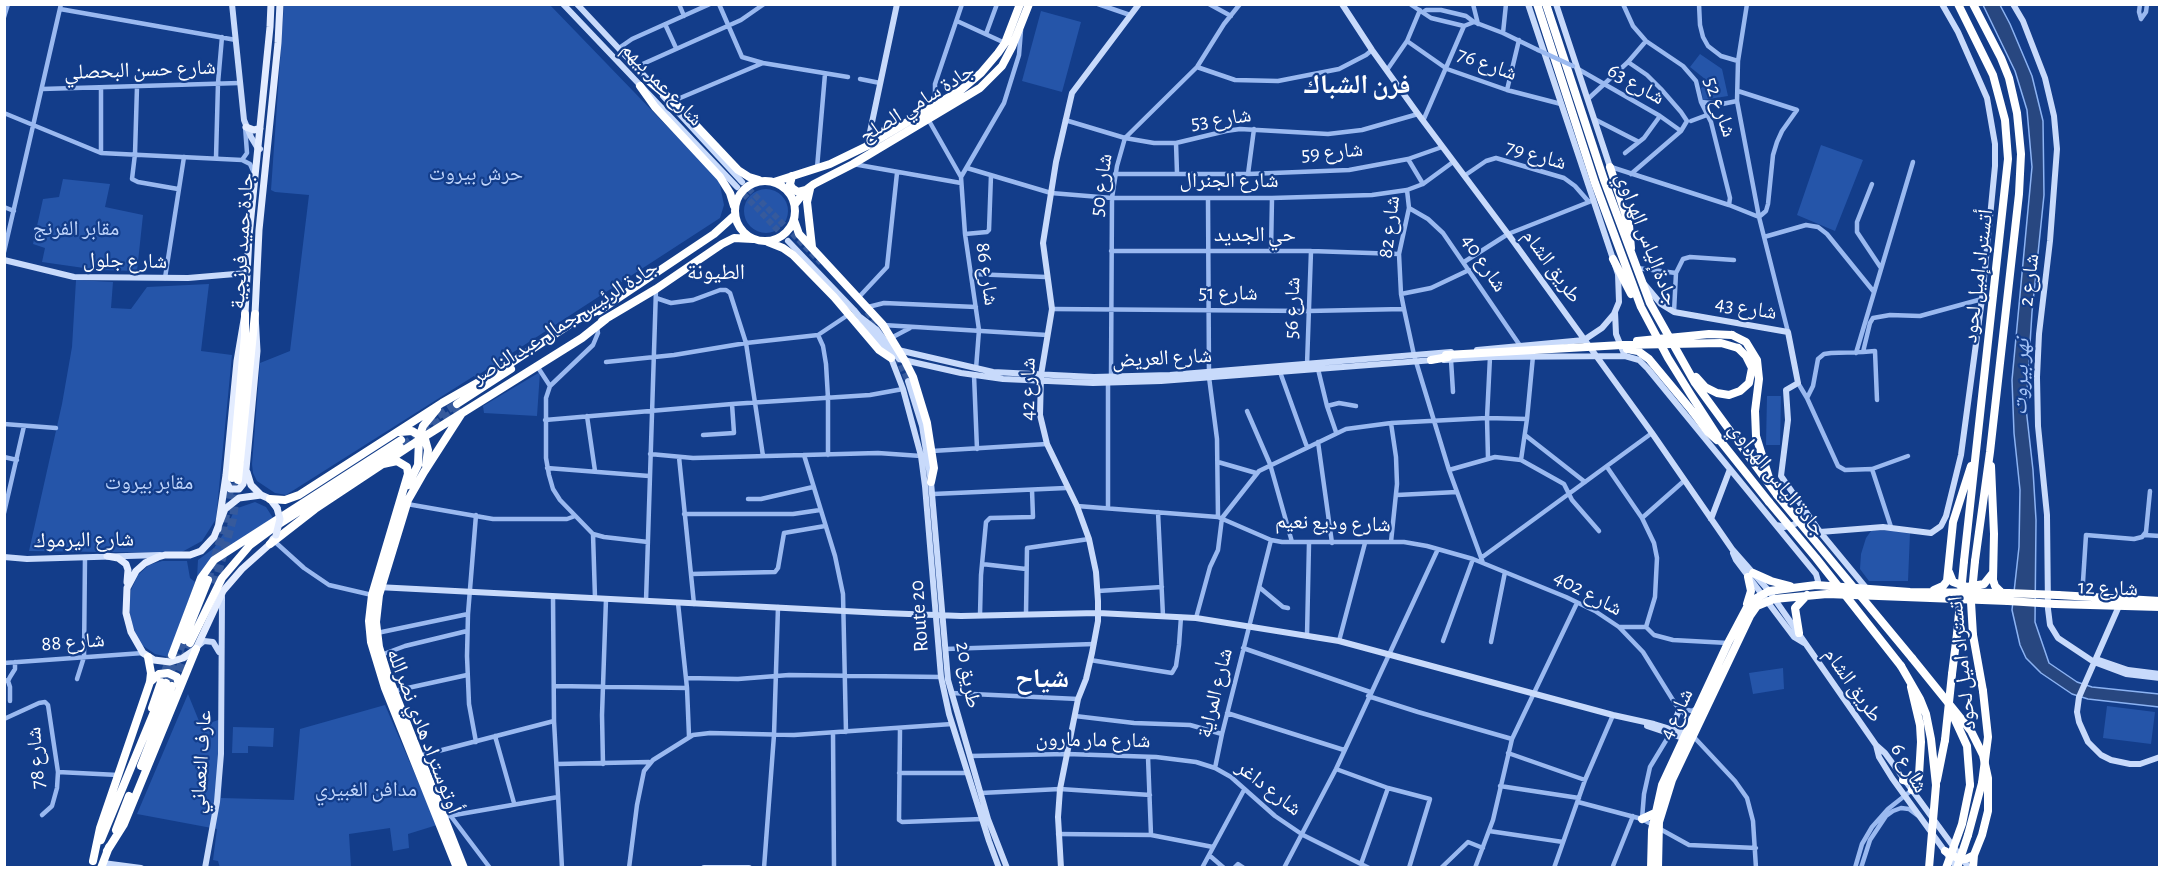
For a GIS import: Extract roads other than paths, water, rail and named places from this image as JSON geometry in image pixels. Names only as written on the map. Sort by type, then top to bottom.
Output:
[{"type":"highway","name":"جادة سامي الصلح","points":[[770,181],[818,168],[867,146],[972,82],[1005,43],[1020,4]]},
{"type":"highway","name":"جادة سامي الصلح","points":[[795,204],[814,184],[853,164],[980,88],[1002,66],[1029,4]]},
{"type":"highway","name":"جادة إلياس الهراوي","points":[[1537,4],[1595,183],[1633,288]]},
{"type":"highway","name":"جادة إلياس الهراوي","points":[[1546,4],[1631,256],[1650,303],[1709,403],[1776,493]]},
{"type":"highway","name":"أتستراد إميل لحود","points":[[1958,4],[1993,75],[2003,110],[2008,172],[1964,561]]},
{"type":"highway","name":"أتستراد إميل لحود","points":[[1973,4],[2009,78],[2018,113],[2021,144],[2019,194],[1990,452]]},
{"type":"highway","points":[[650,82],[673,101],[738,170],[749,177],[770,181],[788,191],[795,204],[794,220],[797,231],[883,325],[905,361],[917,390],[932,451],[934,472],[931,482]]},
{"type":"highway","points":[[640,86],[655,107],[720,177],[730,193],[741,229],[753,239],[766,241],[793,255],[834,297],[879,350],[891,358]]},
{"type":"highway","points":[[1610,167],[1629,225],[1631,256]]},
{"type":"highway","points":[[792,176],[790,184],[792,188],[798,192],[806,190]]},
{"type":"highway","points":[[735,213],[737,200],[744,189],[753,183],[770,181]]},
{"type":"highway","points":[[812,247],[807,199],[814,184]]},
{"type":"highway","name":"جادة الرئيس جمال عبد الناصر","points":[[459,408],[714,234],[735,213]]},
{"type":"highway","points":[[766,241],[783,235],[794,220]]},
{"type":"highway","points":[[714,234],[721,236],[722,243]]},
{"type":"highway","name":"جادة الرئيس جمال عبد الناصر","points":[[459,408],[606,319],[656,293],[722,243],[734,238],[753,239]]},
{"type":"highway","points":[[1613,260],[1635,303],[1652,328]]},
{"type":"highway","name":"جادة الياس الهراوي","points":[[1633,288],[1677,374],[1722,443],[1901,666],[1923,707],[1931,740],[1936,785]]},
{"type":"highway","points":[[172,655],[198,584],[207,567],[214,560],[399,440],[442,403],[505,367],[578,319],[603,308]]},
{"type":"highway","name":"جادة حميد فرنجية","points":[[232,478],[245,314]]},
{"type":"highway","name":"جادة حميد فرنجية","points":[[232,478],[255,314]]},
{"type":"highway","points":[[273,540],[459,408],[537,366],[606,319]]},
{"type":"highway","points":[[1609,346],[1709,334],[1732,335],[1743,339],[1754,353],[1758,364],[1755,430],[1764,463],[1776,493]]},
{"type":"highway","points":[[1448,357],[1609,346],[1721,343],[1742,351],[1752,368],[1747,386],[1730,395],[1708,389],[1676,349]]},
{"type":"highway","points":[[1431,357],[1633,350],[1649,359],[1712,436],[1722,443]]},
{"type":"highway","points":[[403,503],[416,469],[426,421],[442,403]]},
{"type":"highway","points":[[403,503],[424,472],[459,408]]},
{"type":"highway","points":[[206,606],[225,573],[250,545],[411,431],[427,444],[428,456],[424,472]]},
{"type":"highway","points":[[270,499],[285,500],[299,495],[399,440]]},
{"type":"highway","points":[[1930,592],[1946,583],[1953,522],[1976,447]]},
{"type":"highway","points":[[1990,452],[1994,523],[1994,585],[2006,596]]},
{"type":"highway","name":"اتستراد اميل لحود","points":[[1957,867],[1979,797],[1988,737],[1986,706],[1972,622],[1974,561],[1990,452]]},
{"type":"highway","points":[[383,464],[395,460],[407,467],[403,503]]},
{"type":"highway","name":"جادة الياس الهراوي","points":[[1776,493],[1940,692]]},
{"type":"highway","name":"أوتوستراد هادي نصرالله","points":[[403,503],[376,590],[370,632],[376,662],[457,867]]},
{"type":"highway","name":"اتستراد اميل لحود","points":[[1929,867],[1936,785],[1945,740],[1964,561]]},
{"type":"highway","points":[[1948,570],[1953,582],[1967,587],[1987,582],[1994,571]]},
{"type":"highway","points":[[1746,609],[1751,591],[1751,575],[1794,587]]},
{"type":"highway","points":[[91,864],[146,732],[192,645],[206,606],[211,582],[192,645]]},
{"type":"highway","points":[[1765,592],[1816,585],[1868,590],[2006,596]]},
{"type":"highway","name":"أوتوستراد هادي نصرالله","points":[[376,590],[377,633],[381,655],[419,756],[447,816],[465,867]]},
{"type":"highway","name":"شارع 4","points":[[1658,867],[1655,813],[1662,785],[1691,738],[1692,722],[1746,609],[1753,600],[1765,592]]},
{"type":"highway","points":[[1771,600],[1827,594],[2006,596]]},
{"type":"highway","points":[[1799,633],[1795,608],[1807,595]]},
{"type":"highway","name":"شارع 12","points":[[2006,596],[2058,595],[2160,601]]},
{"type":"highway","name":"شارع 12","points":[[2006,596],[2055,604],[2160,607]]},
{"type":"highway","name":"شارع 4","points":[[1651,867],[1655,826],[1672,780],[1750,616],[1757,606],[1771,600]]},
{"type":"highway","points":[[91,864],[100,828],[150,682],[146,655]]},
{"type":"highway","points":[[102,865],[124,824],[170,684],[177,677],[168,673],[157,676],[150,682]]},
{"type":"highway","points":[[1910,682],[1921,742],[1919,775],[1912,790]]},
{"type":"highway","points":[[1940,692],[1967,746],[1970,785],[1962,824],[1946,867]]},
{"type":"highway","points":[[1940,692],[1976,739],[1987,769],[1988,811],[1983,835],[1971,867]]},
{"type":"highway","points":[[1903,780],[1913,782],[1919,775]]},
{"type":"highway","points":[[1642,819],[1655,813]]},
{"type":"highway","points":[[1945,850],[1953,857],[1962,859],[1974,855]]},
{"type":"main road","name":"جادة حميد فرنجية","points":[[245,314],[257,147],[271,4]]},
{"type":"main road","name":"جادة حميد فرنجية","points":[[255,314],[259,230],[280,4]]},
{"type":"main road","points":[[245,123],[254,130],[260,128]]},
{"type":"main road","points":[[232,478],[228,487],[236,490],[243,484],[246,469],[257,351],[255,314]]},
{"type":"main road","points":[[107,556],[118,558],[126,564],[128,570],[125,601],[127,620],[133,638],[146,655],[160,662],[173,662],[186,657],[223,591],[242,569],[273,540],[280,519],[277,508],[270,499],[261,495],[252,486],[246,469]]},
{"type":"main road","points":[[218,529],[232,478]]},
{"type":"main road","points":[[127,588],[141,566],[165,555],[197,553],[212,540],[225,510],[234,501],[248,495],[261,495]]},
{"type":"street","points":[[4,17],[8,4]]},
{"type":"street","points":[[232,4],[247,153],[242,160]]},
{"type":"street","name":"شارع عمر بيهم","points":[[563,4],[640,86],[739,184],[650,82],[577,4]]},
{"type":"street","points":[[679,4],[684,16]]},
{"type":"street","points":[[619,48],[632,39],[710,4]]},
{"type":"street","points":[[719,4],[742,57],[825,74],[848,76]]},
{"type":"street","points":[[636,67],[741,20],[764,4]]},
{"type":"street","points":[[867,146],[897,4]]},
{"type":"street","points":[[935,106],[935,84],[962,4]]},
{"type":"street","points":[[986,34],[997,4]]},
{"type":"street","points":[[1098,4],[1130,15]]},
{"type":"street","name":"شارع 42","points":[[1061,867],[1058,834],[1060,789],[1078,699],[1094,644],[1098,591],[1089,539],[1077,506],[1066,488],[1047,444],[1040,415],[1041,378],[1052,309],[1043,243],[1072,93],[1139,4]]},
{"type":"street","points":[[1209,4],[1231,16]]},
{"type":"street","name":"شارع 50","points":[[1108,508],[1112,198],[1115,174],[1125,138],[1197,67],[1240,4]]},
{"type":"street","name":"طريق الشام","points":[[1342,4],[1423,121],[1597,356],[1732,549],[1799,633],[1804,644],[1876,745]]},
{"type":"street","points":[[1410,4],[1431,18],[1464,26],[1476,23],[1473,4]]},
{"type":"street","points":[[1503,33],[1506,4]]},
{"type":"street","name":"جادة إلياس الهراوي","points":[[1528,4],[1591,201],[1613,260],[1620,290],[1619,302],[1615,311],[1616,334],[1625,356]]},
{"type":"street","name":"جادة إلياس الهراوي","points":[[1556,4],[1610,167]]},
{"type":"street","name":"شارع 52","points":[[1623,4],[1633,26],[1646,41],[1689,71],[1696,81],[1701,102],[1711,122],[1730,198],[1729,205]]},
{"type":"street","points":[[1699,4],[1700,25],[1708,46],[1721,56],[1738,61]]},
{"type":"street","points":[[1747,4],[1738,61],[1737,101],[1759,217],[1788,332],[1798,383],[1839,468],[1872,469],[1908,456]]},
{"type":"street","points":[[1820,532],[1891,527],[1931,532],[1941,526],[1946,516],[1965,437],[1995,166],[1992,122],[1986,98],[1978,75],[1942,4]]},
{"type":"street","name":"شارع 2","points":[[2013,4],[2023,21],[2045,78],[2055,116],[2057,149],[2037,377],[2038,426],[2047,515],[2048,609],[2050,625],[2054,633],[2064,642],[2094,660]]},
{"type":"street","points":[[2140,4],[2141,19],[2146,12],[2147,4]]},
{"type":"street","points":[[4,252],[60,7],[236,40]]},
{"type":"street","name":"شارع 63","points":[[1422,11],[1441,10],[1466,16],[1476,23],[1519,40],[1575,67],[1660,116],[1681,131]]},
{"type":"street","points":[[1387,70],[1407,41],[1422,11]]},
{"type":"street","points":[[957,21],[1005,43]]},
{"type":"street","points":[[665,24],[676,48]]},
{"type":"street","points":[[1423,121],[1464,26]]},
{"type":"street","points":[[961,180],[1004,103],[1019,55],[1020,27]]},
{"type":"street","points":[[216,158],[222,38]]},
{"type":"street","points":[[1507,90],[1519,40]]},
{"type":"street","name":"شارع 76","points":[[1407,41],[1447,69],[1507,90],[1561,104]]},
{"type":"street","points":[[1588,99],[1628,62],[1646,41]]},
{"type":"street","points":[[1197,67],[1235,80],[1278,81],[1339,69],[1372,50]]},
{"type":"street","points":[[1628,62],[1647,75],[1687,121],[1681,131],[1631,174]]},
{"type":"street","points":[[673,101],[764,63]]},
{"type":"street","points":[[818,168],[825,74]]},
{"type":"street","points":[[860,79],[880,83]]},
{"type":"street","name":"شارع حسن البحصلي","points":[[42,89],[239,83]]},
{"type":"street","points":[[137,87],[132,180],[178,189]]},
{"type":"street","points":[[101,88],[101,153]]},
{"type":"street","points":[[1738,91],[1797,110],[1782,130],[1777,142],[1773,155],[1768,204],[1766,211],[1759,217]]},
{"type":"street","points":[[1701,102],[1722,104],[1737,101]]},
{"type":"street","points":[[4,113],[101,153],[242,160],[252,167],[255,176]]},
{"type":"street","name":"شارع 53","points":[[1065,120],[1125,138],[1154,143],[1176,143],[1226,131],[1254,129],[1328,134],[1362,130],[1418,114]]},
{"type":"street","points":[[1691,121],[1707,115]]},
{"type":"street","points":[[1625,153],[1638,142],[1660,116]]},
{"type":"street","points":[[928,119],[961,180]]},
{"type":"street","points":[[1596,120],[1638,142]]},
{"type":"street","points":[[245,123],[257,147],[267,150]]},
{"type":"street","points":[[1248,174],[1254,129]]},
{"type":"street","points":[[1176,143],[1177,173]]},
{"type":"street","name":"شارع 59","points":[[1115,174],[1248,174],[1349,170],[1408,159],[1442,147]]},
{"type":"street","points":[[165,278],[184,157]]},
{"type":"street","name":"شارع 79","points":[[1464,176],[1486,161],[1497,158],[1505,159],[1564,178],[1591,201]]},
{"type":"street","points":[[1408,159],[1424,184]]},
{"type":"street","name":"شارع 82","points":[[1453,162],[1424,184],[1407,189],[1409,208],[1399,254],[1401,294],[1415,358],[1434,421],[1449,470],[1482,560]]},
{"type":"street","points":[[1856,353],[1913,162]]},
{"type":"street","points":[[853,164],[897,173],[961,180]]},
{"type":"street","points":[[1610,167],[1729,205],[1759,217]]},
{"type":"street","points":[[967,168],[1051,193]]},
{"type":"street","points":[[859,297],[887,267],[897,173]]},
{"type":"street","points":[[965,234],[985,233],[989,230],[991,175]]},
{"type":"street","name":"شارع 86","points":[[961,180],[965,234],[979,330],[975,372],[977,449]]},
{"type":"street","points":[[1872,184],[1857,222],[1857,232],[1881,268]]},
{"type":"street","name":"شارع الجنرال","points":[[1051,193],[1112,198],[1272,198],[1372,195],[1407,189]]},
{"type":"street","points":[[1196,618],[1210,567],[1218,550],[1220,518],[1217,439],[1209,394],[1208,198]]},
{"type":"street","points":[[1271,251],[1272,198]]},
{"type":"street","points":[[1464,262],[1508,234],[1591,201]]},
{"type":"street","points":[[4,207],[14,211]]},
{"type":"street","name":"شارع 40","points":[[1409,208],[1428,219],[1443,233],[1521,347]]},
{"type":"street","points":[[1764,237],[1802,226],[1814,225],[1827,234],[1874,292]]},
{"type":"street","points":[[788,241],[860,317],[877,330],[896,357],[905,361]]},
{"type":"street","name":"حي الجديد","points":[[1111,251],[1399,254]]},
{"type":"street","name":"شارع 56","points":[[1307,365],[1311,252]]},
{"type":"street","points":[[1641,281],[1661,304],[1674,312],[1676,273],[1683,259],[1687,257],[1734,260]]},
{"type":"street","name":"شارع جلول","points":[[4,260],[74,277],[165,278],[247,273]]},
{"type":"street","points":[[1636,268],[1676,273]]},
{"type":"street","points":[[1401,294],[1431,288],[1469,270]]},
{"type":"street","points":[[972,274],[1046,277]]},
{"type":"street","points":[[656,293],[664,302],[693,300],[720,290],[730,293],[746,343],[757,402],[763,456]]},
{"type":"street","points":[[646,601],[656,293]]},
{"type":"street","points":[[1863,352],[1869,323],[1875,317],[1920,316],[1982,299]]},
{"type":"street","points":[[868,307],[891,303],[976,307]]},
{"type":"street","name":"شارع 51","points":[[1052,309],[1308,311],[1404,309]]},
{"type":"street","points":[[1584,340],[1602,328],[1615,311]]},
{"type":"street","name":"شارع 43","points":[[1674,312],[1788,332]]},
{"type":"street","points":[[606,362],[818,335],[848,315]]},
{"type":"street","name":"Route 20","points":[[860,317],[891,358],[903,389],[921,456],[941,677],[952,724],[999,867]]},
{"type":"street","points":[[883,325],[1047,335]]},
{"type":"street","points":[[597,327],[598,333],[593,345],[550,386],[545,404],[548,468],[553,489],[593,534],[648,542]]},
{"type":"street","points":[[891,339],[913,327]]},
{"type":"street","points":[[818,335],[824,346],[828,398],[828,455]]},
{"type":"street","name":"شارع العريض","points":[[1209,375],[1307,365],[1431,357],[1584,340]]},
{"type":"street","name":"شارع العريض","points":[[898,350],[975,372]]},
{"type":"street","points":[[1807,398],[1813,386],[1815,368],[1821,356],[1831,352],[1875,351],[1877,400]]},
{"type":"street","points":[[1521,460],[1533,356]]},
{"type":"street","points":[[1453,392],[1448,357],[1625,356],[1635,358],[1648,369],[1816,574],[1818,580],[1816,585]]},
{"type":"street","points":[[1488,458],[1490,357]]},
{"type":"street","name":"شارع العريض","points":[[905,361],[975,372],[1041,378],[1109,380],[1280,372],[1415,358]]},
{"type":"street","points":[[537,366],[550,386]]},
{"type":"street","points":[[1318,369],[1336,432]]},
{"type":"street","points":[[1280,372],[1307,447]]},
{"type":"street","name":"طريق 20","points":[[908,381],[922,426],[933,494],[945,649],[951,693],[992,832],[1007,867]]},
{"type":"street","points":[[1798,383],[1786,390],[1788,420],[1780,472],[1783,480],[1811,520],[1868,590]]},
{"type":"street","points":[[545,420],[870,395],[903,389]]},
{"type":"street","points":[[1327,406],[1339,403],[1356,406]]},
{"type":"street","points":[[703,435],[734,433],[732,404]]},
{"type":"street","points":[[1247,411],[1270,464],[1292,543]]},
{"type":"street","points":[[587,416],[595,471]]},
{"type":"street","points":[[1220,518],[1256,473],[1336,432],[1390,423],[1487,418],[1527,419]]},
{"type":"street","points":[[1390,423],[1396,456],[1397,495],[1390,542]]},
{"type":"street","points":[[4,424],[56,428]]},
{"type":"street","points":[[4,513],[24,426]]},
{"type":"street","points":[[1482,560],[1652,433]]},
{"type":"street","points":[[1525,435],[1585,482]]},
{"type":"street","points":[[1318,442],[1332,543]]},
{"type":"street","points":[[932,451],[1047,444]]},
{"type":"street","points":[[650,454],[679,458],[878,453],[921,456]]},
{"type":"street","points":[[804,455],[835,556],[843,594],[846,732]]},
{"type":"street","points":[[4,457],[16,460]]},
{"type":"street","points":[[679,458],[694,604]]},
{"type":"street","points":[[1449,470],[1488,458],[1521,460],[1561,482],[1568,494],[1599,531]]},
{"type":"street","points":[[1218,462],[1256,473]]},
{"type":"street","points":[[1607,467],[1642,518],[1654,543],[1658,567],[1654,603],[1646,627]]},
{"type":"street","points":[[548,468],[649,476]]},
{"type":"street","points":[[1711,519],[1730,469]]},
{"type":"street","points":[[1872,469],[1891,527]]},
{"type":"street","points":[[1642,518],[1685,480]]},
{"type":"street","points":[[748,499],[761,499],[813,487]]},
{"type":"street","points":[[933,494],[1066,488]]},
{"type":"street","points":[[980,615],[982,564],[988,519],[1033,517],[1032,490]]},
{"type":"street","points":[[2144,535],[2150,490]]},
{"type":"street","points":[[1397,495],[1457,492]]},
{"type":"street","points":[[403,503],[493,519],[567,519],[575,516]]},
{"type":"street","name":"شارع وديع نعيم","points":[[1077,506],[1220,518],[1271,540],[1292,543],[1416,544],[1482,560]]},
{"type":"street","points":[[1775,525],[1795,524],[1802,515],[1803,508]]},
{"type":"street","points":[[684,514],[761,515],[820,510]]},
{"type":"street","points":[[1158,512],[1163,616]]},
{"type":"street","points":[[476,515],[467,631],[467,675],[471,720],[476,742]]},
{"type":"street","points":[[1790,543],[1796,528],[1811,520]]},
{"type":"street","points":[[691,574],[775,572],[778,568],[784,533],[825,526]]},
{"type":"street","points":[[593,534],[595,598]]},
{"type":"street","points":[[2082,597],[2086,535],[2134,539],[2144,535],[2160,536]]},
{"type":"street","points":[[1026,614],[1028,547],[1089,539]]},
{"type":"street","points":[[273,540],[304,568],[329,585],[376,590],[470,592],[935,615],[1098,613],[1163,616],[1196,618],[1339,641],[1613,716],[1639,721],[1691,738],[1735,781],[1747,798],[1753,821],[1756,867]]},
{"type":"street","name":"شارع المراية","points":[[1215,768],[1271,540]]},
{"type":"street","points":[[1307,636],[1309,543]]},
{"type":"street","points":[[1339,641],[1365,543]]},
{"type":"street","points":[[1466,557],[1478,546]]},
{"type":"street","points":[[1284,867],[1336,769],[1438,549]]},
{"type":"street","name":"شارع اليرموك","points":[[4,557],[165,555]]},
{"type":"street","points":[[77,679],[84,657],[85,557]]},
{"type":"street","points":[[1443,642],[1473,559]]},
{"type":"street","name":"شارع 402","points":[[1482,560],[1604,616],[1619,627],[1652,664],[1678,709],[1692,722]]},
{"type":"street","points":[[982,564],[1026,569]]},
{"type":"street","points":[[1491,642],[1505,572]]},
{"type":"street","points":[[1098,591],[1161,587]]},
{"type":"street","points":[[1259,587],[1283,607],[1288,608]]},
{"type":"street","name":"عارف النعماني","points":[[206,867],[217,802],[221,754],[220,611],[223,591]]},
{"type":"street","points":[[553,596],[554,721],[562,867]]},
{"type":"street","points":[[603,764],[606,599]]},
{"type":"street","name":"طريق الشام","points":[[1771,600],[1794,637],[1804,644]]},
{"type":"street","points":[[678,603],[687,688],[689,736]]},
{"type":"street","points":[[1475,867],[1489,831],[1512,739],[1577,603]]},
{"type":"street","points":[[2119,606],[2079,697],[2077,712],[2079,722],[2088,742],[2101,755],[2130,764],[2140,764],[2160,757]]},
{"type":"street","points":[[764,867],[774,735],[778,607]]},
{"type":"street","points":[[377,633],[468,614]]},
{"type":"street","points":[[1090,660],[1172,673],[1176,666],[1181,617]]},
{"type":"street","points":[[1619,627],[1646,627],[1654,635],[1673,640],[1728,643]]},
{"type":"street","points":[[381,655],[405,646],[467,631]]},
{"type":"street","points":[[192,645],[204,641],[213,642],[221,658]]},
{"type":"street","points":[[945,649],[1094,644]]},
{"type":"street","points":[[1243,648],[1418,712],[1512,739]]},
{"type":"street","name":"شارع 88","points":[[4,663],[146,655]]},
{"type":"street","points":[[2094,660],[2160,676]]},
{"type":"street","points":[[10,701],[10,687],[6,680],[15,669],[15,662]]},
{"type":"street","points":[[394,692],[467,675]]},
{"type":"street","points":[[686,678],[941,677]]},
{"type":"street","points":[[554,686],[687,688]]},
{"type":"street","points":[[951,693],[1078,699]]},
{"type":"street","name":"شارع 78","points":[[4,719],[39,703],[47,704],[58,772],[54,803],[42,815]]},
{"type":"street","points":[[1642,819],[1644,794],[1650,767],[1671,731],[1678,709],[1692,711],[1701,704]]},
{"type":"street","points":[[1227,713],[1344,750]]},
{"type":"street","points":[[1075,716],[1134,723],[1190,725],[1222,734]]},
{"type":"street","points":[[1554,867],[1585,780],[1613,716]]},
{"type":"street","points":[[419,756],[554,721]]},
{"type":"street","points":[[557,764],[649,762],[695,734],[833,733],[952,724]]},
{"type":"street","points":[[900,729],[897,815],[902,822],[982,819]]},
{"type":"street","points":[[833,733],[834,867]]},
{"type":"street","points":[[495,736],[514,803]]},
{"type":"street","name":"شارع 6","points":[[1876,745],[1879,757],[1904,795],[1957,867]]},
{"type":"street","name":"شارع 6","points":[[1876,745],[1885,753],[1962,859],[1971,867]]},
{"type":"street","points":[[1508,753],[1585,780]]},
{"type":"street","name":"شارع مار مارون","points":[[970,756],[1066,754],[1148,757],[1186,760],[1215,768]]},
{"type":"street","points":[[1148,757],[1152,835]]},
{"type":"street","points":[[629,867],[641,779],[649,762]]},
{"type":"street","name":"شارع داغر","points":[[1215,768],[1230,777],[1275,816],[1303,835],[1369,867]]},
{"type":"street","points":[[1336,769],[1388,788],[1430,799],[1409,867]]},
{"type":"street","points":[[58,772],[119,775]]},
{"type":"street","points":[[899,773],[967,773]]},
{"type":"street","points":[[1500,786],[1578,800],[1633,816],[1689,845],[1756,848]]},
{"type":"street","points":[[1361,864],[1388,788]]},
{"type":"street","points":[[981,793],[1060,789],[1150,795]]},
{"type":"street","points":[[1202,867],[1244,790]]},
{"type":"street","points":[[1855,867],[1862,844],[1872,827],[1912,790]]},
{"type":"street","points":[[490,867],[447,816],[558,797]]},
{"type":"street","points":[[1861,867],[1870,840],[1886,816],[1902,808],[1909,809],[1919,816]]},
{"type":"street","points":[[1613,866],[1633,816]]},
{"type":"street","points":[[1489,831],[1563,842]]},
{"type":"street","points":[[1058,834],[1152,835],[1213,847]]},
{"type":"street","points":[[1441,867],[1468,842],[1483,848]]},
{"type":"street","points":[[1209,855],[1224,867]]},
{"type":"street","points":[[1234,867],[1238,864],[1244,867]]},
{"type":"street","points":[[102,865],[139,867]]},
{"type":"street","points":[[704,867],[749,867]]},
{"type":"water","name":"نهر بيروت","points":[[1983,5],[2000,5],[2010,24],[2032,76],[2043,121],[2044,195],[2032,312],[2026,408],[2036,520],[2035,622],[2049,663],[2077,682],[2092,687],[2159,694],[2159,707],[2088,699],[2072,694],[2041,673],[2026,658],[2020,645],[2012,610],[2019,547],[2020,490],[2014,433],[2012,380],[2032,167],[2027,110],[2015,71]]},
{"type":"tunnel","points":[[742,182],[821,263]]},
{"type":"tunnel","points":[[737,187],[788,241]]},
{"type":"tunnel","points":[[867,312],[882,333]]},
{"type":"tunnel","points":[[897,357],[908,381]]},
{"type":"tunnel","points":[[428,422],[457,404]]},
{"type":"tunnel","points":[[403,445],[460,408]]},
{"type":"tunnel","points":[[215,584],[233,519],[238,480]]},
{"type":"tunnel","points":[[208,580],[224,527],[231,483]]},
{"type":"tunnel","points":[[166,683],[184,640]]},
{"type":"tunnel","points":[[174,682],[190,643]]},
{"type":"tunnel","points":[[161,682],[171,656]]},
{"type":"district","name":"فرن الشباك","points":[[1357,85]]},
{"type":"district","name":"الطيونة","points":[[716,272]]},
{"type":"district","name":"شياح","points":[[1042,679]]},
{"type":"park label","name":"حرش بيروت","points":[[476,174]]},
{"type":"park label","name":"مقابر الفرنج","points":[[76,229]]},
{"type":"park label","name":"مقابر بيروت","points":[[149,483]]},
{"type":"park label","name":"مدافن الغبيري","points":[[366,790]]}]
